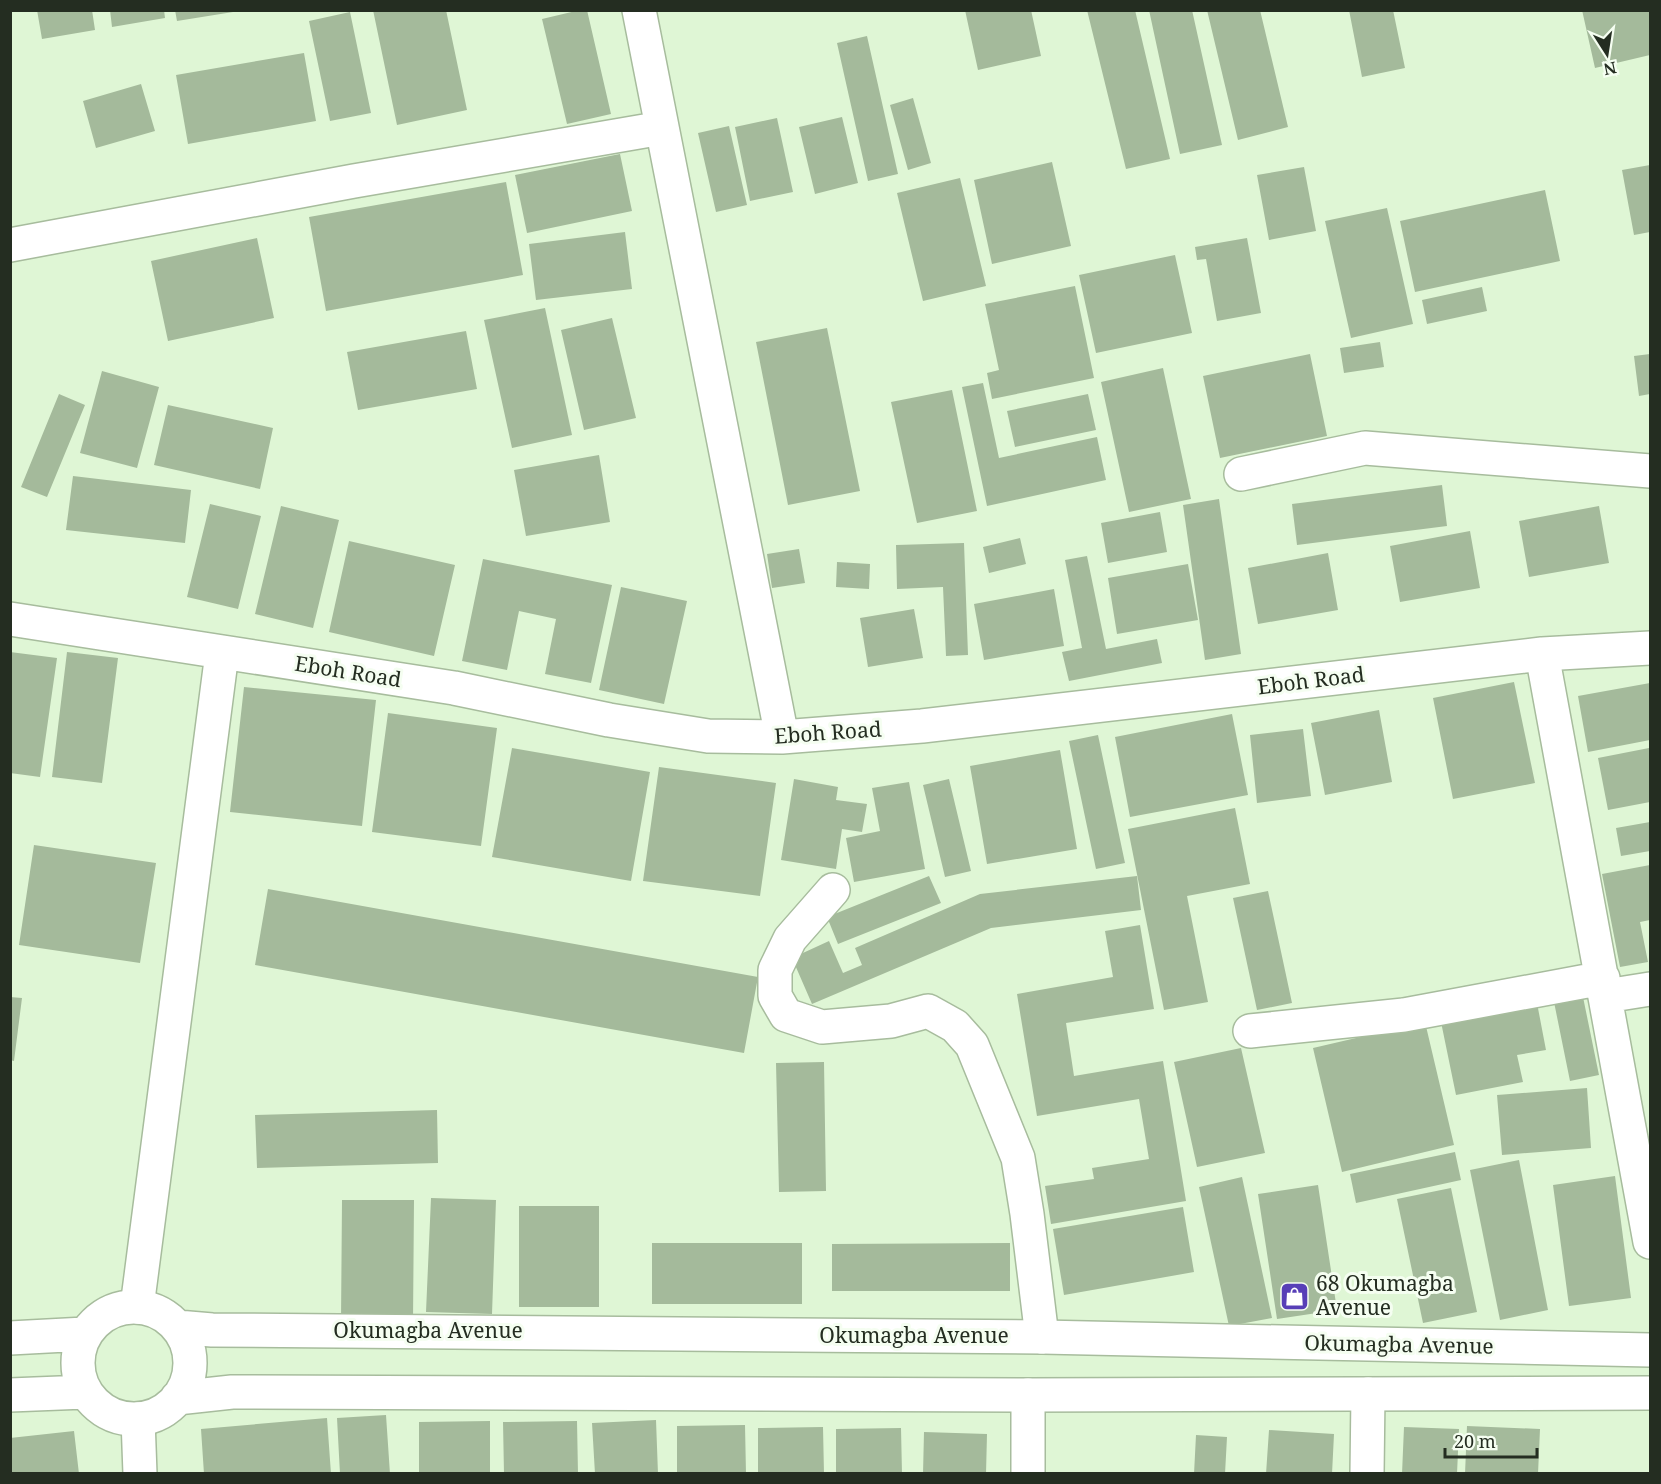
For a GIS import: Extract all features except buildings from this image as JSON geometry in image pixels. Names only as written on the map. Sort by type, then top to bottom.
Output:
[{"type":"street","points":[[639,10],[782,737]]},
{"type":"street","points":[[10,245],[354,181],[662,128]]},
{"type":"street","points":[[1241,474],[1365,448],[1650,471]]},
{"type":"street","name":"Eboh Road","points":[[10,619],[454,688],[609,720],[708,736],[782,737],[922,726],[1542,654],[1650,648]]},
{"type":"street","points":[[137,1307],[222,653]]},
{"type":"street","points":[[1542,654],[1650,1242]]},
{"type":"street","points":[[833,890],[790,939],[775,970],[775,996],[786,1015],[822,1027],[891,1021],[928,1011],[955,1026],[972,1045],[1018,1158],[1028,1214],[1042,1337]]},
{"type":"street","points":[[1250,1031],[1404,1015],[1604,987],[1650,989]]},
{"type":"street","points":[[137,1307],[152,1310],[177,1327],[188,1349],[189,1375],[177,1398],[166,1409],[153,1416],[138,1419],[122,1418],[108,1413],[95,1404],[80,1379],[77,1364],[79,1348],[85,1334],[95,1323],[107,1314],[122,1308],[137,1307]]},
{"type":"street","name":"Okumagba Avenue","points":[[177,1327],[248,1330],[1042,1337],[1650,1350]]},
{"type":"street","points":[[10,1338],[85,1334]]},
{"type":"street","points":[[10,1395],[86,1392]]},
{"type":"street","points":[[177,1398],[232,1392],[1028,1395],[1650,1393]]},
{"type":"street","points":[[1367,1473],[1368,1394]]},
{"type":"street","points":[[1028,1395],[1028,1473]]},
{"type":"street","points":[[138,1419],[140,1473]]},
{"type":"place","name":"68 Okumagba Avenue","points":[[1295,1296]]}]
